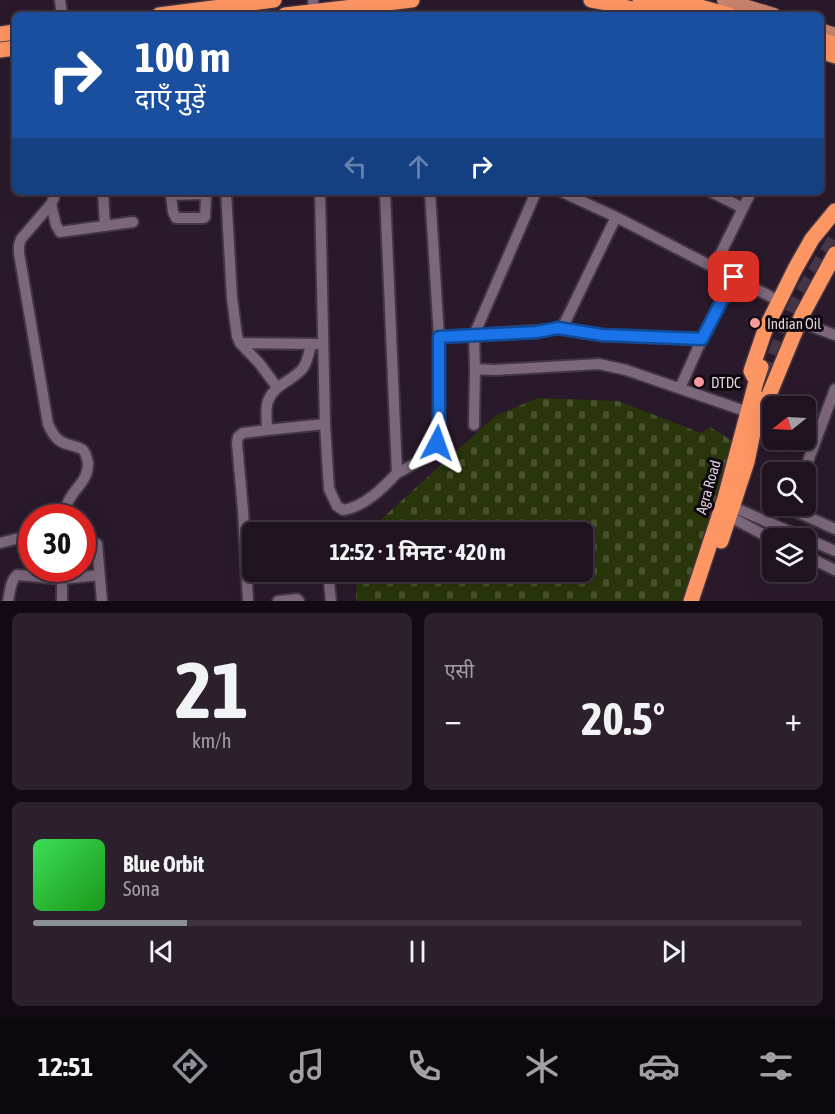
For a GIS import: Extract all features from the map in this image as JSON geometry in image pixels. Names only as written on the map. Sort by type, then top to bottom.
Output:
[{"type":"highway","points":[[183,12],[274,0]]},
{"type":"highway","points":[[313,9],[412,0]]},
{"type":"highway","points":[[591,0],[606,9],[631,12]]},
{"type":"highway","points":[[640,0],[682,12]]},
{"type":"highway","points":[[675,0],[732,5]]},
{"type":"highway","points":[[756,382],[751,371],[779,301],[812,239],[835,211]]},
{"type":"highway","points":[[753,415],[763,411],[802,315],[835,254]]},
{"type":"highway","points":[[774,396],[835,271]]},
{"type":"highway","points":[[756,382],[761,367]]},
{"type":"highway","name":"Agra Road","points":[[691,601],[726,510],[753,415],[756,382]]},
{"type":"highway","points":[[753,415],[762,409]]},
{"type":"highway","points":[[701,601],[726,510],[747,462],[753,434],[753,415]]},
{"type":"highway","points":[[753,434],[762,427]]},
{"type":"main road","points":[[732,5],[761,12]]},
{"type":"street","points":[[54,195],[51,204],[21,238],[19,253],[48,423],[55,438],[84,451],[87,459],[88,472],[67,504]]},
{"type":"street","points":[[103,195],[105,226]]},
{"type":"street","points":[[226,195],[232,298],[237,336],[240,343],[277,387]]},
{"type":"street","points":[[320,195],[325,424],[329,489],[337,506],[343,510],[361,504],[397,473],[430,453],[439,437],[439,337],[430,195]]},
{"type":"street","points":[[385,195],[397,473]]},
{"type":"street","points":[[474,425],[474,335],[535,195]]},
{"type":"street","points":[[568,195],[779,301]]},
{"type":"street","points":[[717,195],[743,208]]},
{"type":"street","points":[[714,267],[749,195]]},
{"type":"street","points":[[51,204],[60,232],[133,222]]},
{"type":"street","points":[[558,328],[564,324],[616,217]]},
{"type":"street","points":[[680,388],[734,277]]},
{"type":"street","points":[[808,325],[834,334]]},
{"type":"street","points":[[439,337],[537,332],[558,328],[602,335],[702,339]]},
{"type":"street","points":[[240,343],[324,343]]},
{"type":"street","points":[[267,430],[267,402],[277,387],[304,367],[311,344]]},
{"type":"street","points":[[475,369],[599,364],[626,370],[753,415]]},
{"type":"street","points":[[808,462],[835,389]]},
{"type":"street","points":[[245,522],[238,437],[243,433],[325,424]]},
{"type":"street","points":[[726,510],[780,528]]},
{"type":"street","points":[[726,510],[762,533]]},
{"type":"street","points":[[808,516],[835,531],[832,550],[816,543]]},
{"type":"street","points":[[0,543],[18,538]]},
{"type":"street","points":[[97,544],[102,601]]},
{"type":"street","points":[[816,561],[835,570]]},
{"type":"street","points":[[8,601],[14,577],[18,576]]},
{"type":"street","points":[[0,582],[12,582]]},
{"type":"street","points":[[62,582],[62,601]]},
{"type":"street","points":[[248,601],[249,582]]},
{"type":"street","points":[[329,582],[331,601]]},
{"type":"street","points":[[278,601],[297,599],[299,601]]},
{"type":"green space","points":[[538,398],[618,401],[701,433],[710,427],[734,442],[682,601],[356,601],[357,582],[593,582],[593,522],[378,522],[495,416]]},
{"type":"tunnel","points":[[760,399],[791,316],[806,286],[835,239]]},
{"type":"place","name":"Indian Oil","points":[[755,323]]},
{"type":"place","name":"DTDC","points":[[699,382]]},
{"type":"route","points":[[437,443],[439,437],[439,337],[537,332],[558,328],[602,335],[702,339],[734,277]]}]
